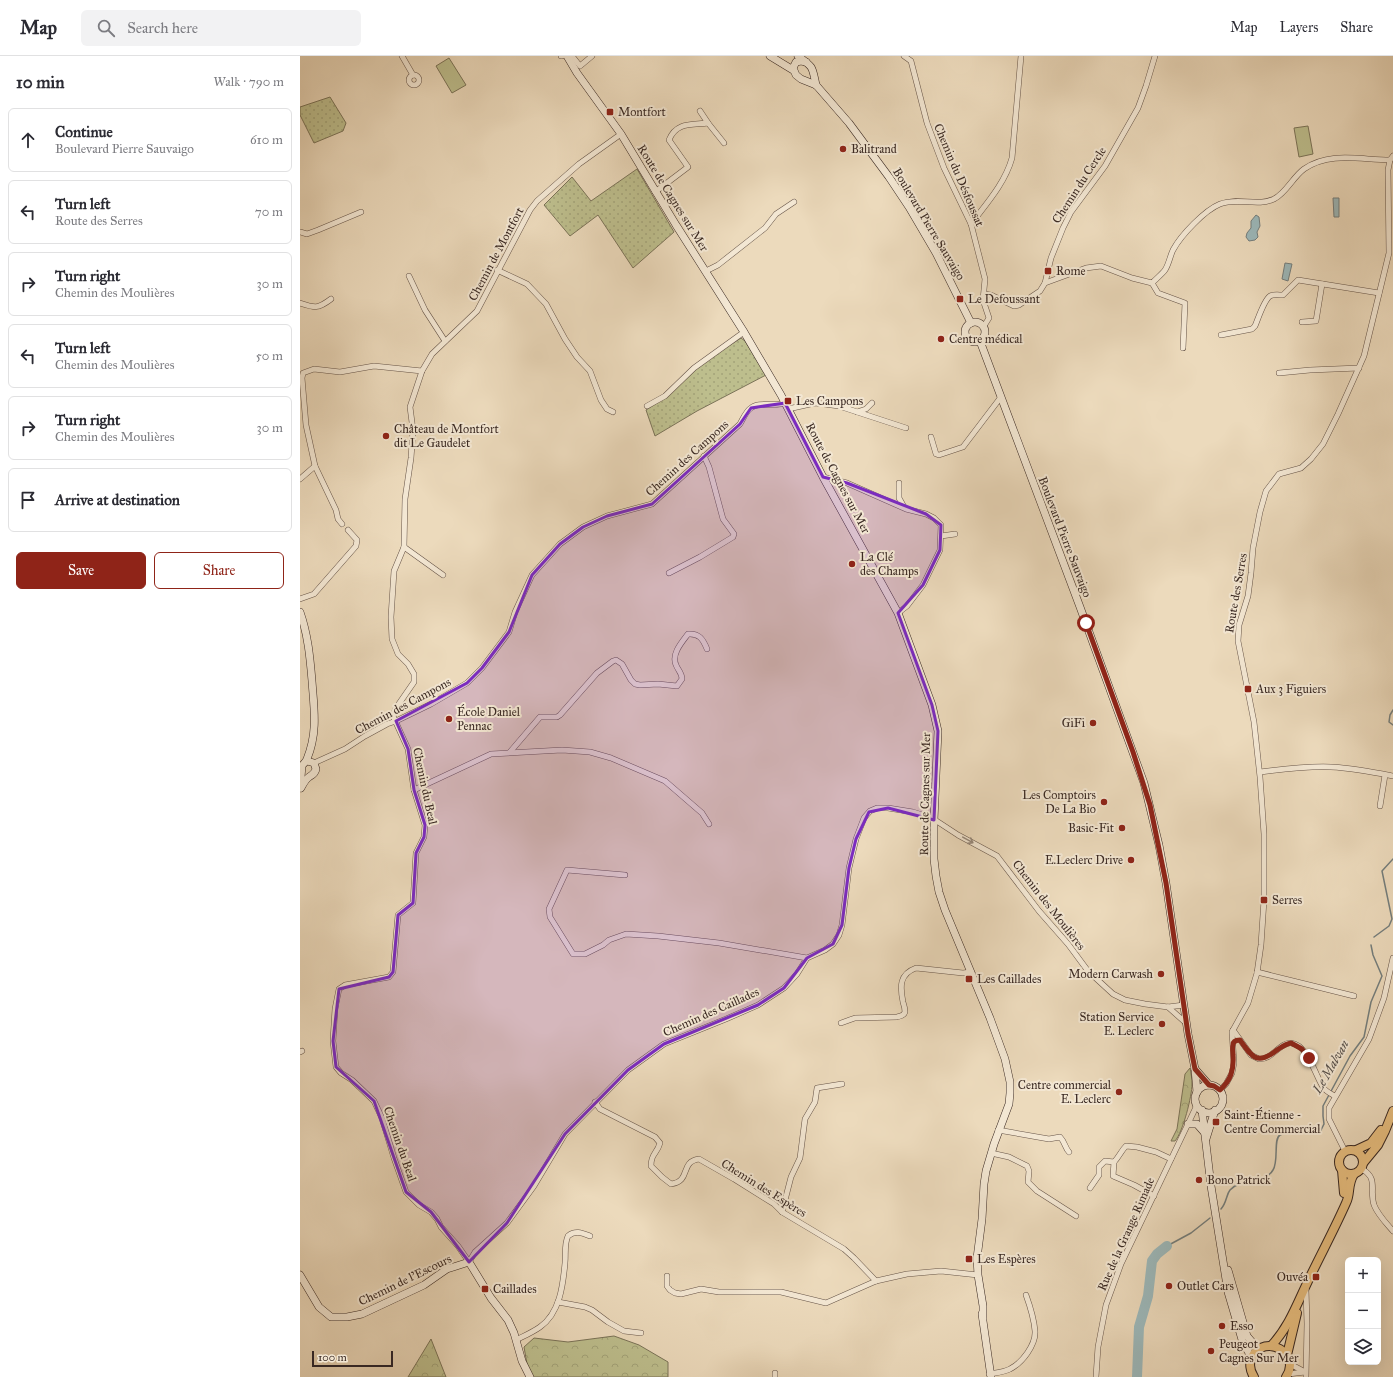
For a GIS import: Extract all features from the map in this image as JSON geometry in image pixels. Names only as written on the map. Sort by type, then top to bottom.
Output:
[{"type":"main road","name":"Route de Cagnes sur Mer","points":[[561,56],[577,73]]},
{"type":"main road","name":"Route de Cagnes sur Mer","points":[[567,56],[577,73],[621,134],[655,192],[744,332],[787,406],[823,477],[898,613],[932,705],[938,731],[934,820],[934,859],[939,892],[992,1025],[1008,1072],[1010,1093],[1006,1113],[998,1130],[986,1171],[977,1258],[976,1275],[990,1376]]},
{"type":"main road","points":[[770,56],[786,65],[801,61],[806,62],[813,69],[816,85]]},
{"type":"main road","points":[[795,62],[796,75],[801,79],[807,80],[814,74]]},
{"type":"main road","name":"Boulevard Pierre Sauvaigo","points":[[807,80],[816,85],[849,123],[894,184],[936,253],[971,323]]},
{"type":"main road","points":[[978,322],[984,326],[985,336],[980,341],[974,342],[966,337],[966,330],[971,323],[978,322]]},
{"type":"main road","name":"Boulevard Pierre Sauvaigo","points":[[980,341],[1144,783],[1159,845],[1166,883],[1186,1023],[1195,1069],[1197,1092]]},
{"type":"main road","points":[[300,612],[307,634],[310,652],[315,721],[310,762],[316,769],[314,774],[310,776],[300,789]]},
{"type":"main road","points":[[300,789],[303,764],[310,762]]},
{"type":"main road","points":[[302,771],[305,775],[310,776]]},
{"type":"main road","points":[[1195,1069],[1209,1085]]},
{"type":"main road","points":[[1205,1136],[1216,1110],[1220,1107],[1222,1101],[1220,1090],[1209,1085],[1202,1087],[1197,1092],[1196,1097],[1200,1108],[1205,1136],[1228,1292],[1243,1343],[1252,1358]]},
{"type":"main road","points":[[1200,1108],[1208,1112],[1216,1110]]},
{"type":"main road","points":[[1342,1170],[1348,1174],[1358,1173],[1378,1145],[1392,1113]]},
{"type":"main road","points":[[1342,1211],[1344,1189],[1342,1170],[1339,1164],[1340,1156],[1345,1151],[1356,1150],[1371,1143],[1392,1113]]},
{"type":"main road","points":[[1188,1124],[1197,1124],[1205,1136]]},
{"type":"main road","points":[[1356,1150],[1362,1155],[1363,1165]]},
{"type":"main road","points":[[1271,1346],[1284,1330],[1299,1303],[1347,1202],[1349,1185],[1354,1174]]},
{"type":"main road","points":[[464,1263],[508,1320],[522,1361],[530,1377]]},
{"type":"main road","name":"Chemin de l'Escours","points":[[300,1275],[318,1307],[331,1317],[347,1317],[369,1311],[424,1285],[447,1269],[464,1263]]},
{"type":"main road","points":[[1224,1265],[1229,1272],[1247,1336],[1260,1348]]},
{"type":"main road","points":[[1287,1376],[1290,1364],[1287,1355],[1299,1303]]},
{"type":"main road","points":[[1254,1377],[1251,1370],[1252,1358],[1255,1352],[1260,1348],[1271,1346],[1277,1347],[1287,1355]]},
{"type":"street","points":[[402,56],[413,75]]},
{"type":"street","points":[[572,56],[580,66],[592,56]]},
{"type":"street","name":"Chemin du Désfoussat","points":[[904,56],[911,61],[927,123],[944,168],[971,224],[986,280],[983,300],[989,318],[984,326]]},
{"type":"street","points":[[971,224],[1009,171],[1016,124],[1020,56]]},
{"type":"street","name":"Chemin du Cercle","points":[[984,294],[991,295],[1014,306],[1019,305],[1040,291],[1045,282],[1051,258],[1071,212],[1105,166],[1138,108],[1155,56]]},
{"type":"street","points":[[700,111],[724,143]]},
{"type":"street","points":[[655,192],[688,167],[669,140],[671,134],[675,129],[682,126],[708,123]]},
{"type":"street","name":"Chemin de Montfort","points":[[396,722],[393,716],[396,708],[414,682],[414,674],[408,664],[398,654],[392,639],[391,617],[394,572],[404,546],[405,499],[411,458],[413,430],[410,407],[422,371],[432,354],[477,311],[497,270],[530,210],[537,201],[579,164],[621,134]]},
{"type":"street","points":[[1152,283],[1165,270],[1173,249],[1183,235],[1196,221],[1220,204],[1235,201],[1253,202],[1273,200],[1279,196],[1304,169],[1320,160],[1341,158],[1391,158]]},
{"type":"street","name":"Route des Serres","points":[[1220,1090],[1226,1084],[1232,1073],[1234,1063],[1232,1045],[1233,1030],[1248,1003],[1257,972],[1261,945],[1264,893],[1264,834],[1260,772],[1254,722],[1238,642],[1239,625],[1248,596],[1260,512],[1266,491],[1279,474],[1301,468],[1311,459],[1323,444],[1364,356],[1389,254],[1388,170],[1391,158]]},
{"type":"street","points":[[706,271],[718,265],[765,228],[776,214],[794,202]]},
{"type":"street","points":[[300,232],[307,234],[361,212]]},
{"type":"street","points":[[1045,282],[1086,268],[1101,266],[1132,278],[1152,283],[1158,293],[1186,303],[1183,348]]},
{"type":"street","points":[[497,270],[527,284],[546,304],[565,339],[590,372],[601,400],[607,408],[613,412]]},
{"type":"street","points":[[409,276],[425,310],[445,341]]},
{"type":"street","points":[[1221,335],[1252,329],[1255,326],[1266,300],[1270,296],[1283,295],[1287,293],[1298,280],[1379,293]]},
{"type":"street","points":[[1302,322],[1316,321],[1322,284]]},
{"type":"street","points":[[300,303],[316,308],[322,306],[331,299]]},
{"type":"street","points":[[648,406],[665,396],[694,368],[744,332]]},
{"type":"street","points":[[342,524],[338,519],[336,510],[315,466],[306,425],[302,378],[303,373],[314,369],[340,372],[374,366],[422,371]]},
{"type":"street","points":[[1279,373],[1359,368]]},
{"type":"street","points":[[931,437],[936,454],[963,447],[1001,397]]},
{"type":"street","name":"Chemin des Campons","points":[[310,762],[346,750],[382,727],[396,722],[432,704],[467,683],[482,668],[509,632],[515,612],[532,575],[560,544],[583,527],[607,516],[652,504],[740,424],[751,408],[757,405],[787,406],[815,403],[839,406],[906,428]]},
{"type":"street","points":[[857,412],[866,409],[872,403]]},
{"type":"street","points":[[669,573],[733,537],[734,534],[723,518],[709,467],[704,456]]},
{"type":"street","points":[[300,479],[315,466]]},
{"type":"street","points":[[823,477],[847,483],[906,509],[926,514],[934,518],[941,525],[940,550],[923,586],[907,606],[898,613]]},
{"type":"street","points":[[899,483],[899,498],[906,509]]},
{"type":"street","points":[[300,599],[314,594],[356,546],[357,540],[348,530]]},
{"type":"street","points":[[940,536],[955,534]]},
{"type":"street","points":[[404,546],[443,575]]},
{"type":"street","points":[[510,752],[540,717],[557,717],[560,715],[597,673],[613,661],[616,660],[622,664],[631,680],[640,686],[658,684],[677,686],[682,679],[682,675],[675,664],[674,658],[680,644],[688,634],[694,633],[699,635],[707,649]]},
{"type":"street","name":"Chemin du Beal","points":[[396,722],[408,749],[414,790],[425,825],[424,838],[416,852],[413,903],[398,915],[393,972],[389,977],[345,985],[339,989],[335,1009],[333,1041],[336,1066],[341,1073],[352,1080],[374,1101],[382,1118],[406,1192],[419,1205],[432,1212],[441,1227],[458,1246],[464,1263]]},
{"type":"street","points":[[414,790],[491,754],[562,750],[590,752],[611,758],[665,781],[702,812],[709,824]]},
{"type":"street","points":[[1260,772],[1330,767],[1355,769],[1393,776]]},
{"type":"street","points":[[1380,806],[1386,775]]},
{"type":"street","points":[[624,875],[567,870],[549,909],[550,916],[573,954],[585,954],[610,940],[626,934],[719,943],[806,958],[825,950],[833,944],[839,935],[849,868],[864,818],[870,811],[878,808],[888,808],[912,812],[934,820]]},
{"type":"street","name":"Chemin des Moulières","points":[[934,820],[997,856],[1038,911],[1068,944],[1088,971],[1113,994],[1124,1000],[1168,1007],[1184,1005]]},
{"type":"street","name":"Chemin des Caillades","points":[[464,1263],[507,1223],[534,1186],[565,1134],[628,1070],[664,1044],[726,1020],[758,1005],[784,988],[797,974],[806,958]]},
{"type":"street","points":[[1345,1151],[1329,1119],[1329,1108],[1369,1040],[1384,998],[1393,958]]},
{"type":"street","points":[[841,1023],[855,1018],[897,1017],[902,1015],[905,1012],[900,990],[904,975],[909,970],[916,968],[964,973],[971,972]]},
{"type":"street","points":[[1257,972],[1354,996]]},
{"type":"street","points":[[1168,1007],[1186,1023]]},
{"type":"street","points":[[1233,1030],[1253,1056],[1260,1059],[1270,1056],[1289,1043],[1302,1049],[1310,1060],[1324,1089],[1335,1096]]},
{"type":"street","points":[[1232,1045],[1236,1040],[1240,1040]]},
{"type":"street","points":[[782,1212],[791,1178],[800,1158],[805,1119],[815,1102],[817,1088],[842,1084]]},
{"type":"street","name":"Chemin des Espères","points":[[595,1102],[600,1109],[655,1137],[660,1143],[659,1148],[651,1158],[651,1166],[671,1184],[676,1183],[685,1176],[687,1165],[693,1160],[699,1160],[734,1179],[774,1204],[782,1212],[844,1249],[876,1281]]},
{"type":"street","name":"Rue de la Grange Rimade","points":[[1096,1377],[1098,1346],[1106,1305],[1121,1264],[1188,1124],[1200,1108]]},
{"type":"street","points":[[998,1130],[1050,1139],[1060,1137],[1064,1141],[1069,1152]]},
{"type":"street","points":[[1154,1196],[1113,1176],[1114,1162],[1119,1158],[1122,1149],[1126,1146],[1156,1152],[1171,1159]]},
{"type":"street","points":[[991,1153],[1009,1157],[1027,1166],[1029,1171],[1028,1182],[1037,1191],[1076,1216]]},
{"type":"street","points":[[1090,1188],[1098,1175],[1099,1167],[1105,1161],[1114,1162]]},
{"type":"street","points":[[1363,1165],[1373,1181],[1373,1199],[1375,1207],[1393,1231]]},
{"type":"street","points":[[516,1340],[541,1327],[554,1313],[564,1278],[566,1239],[570,1234],[575,1232],[590,1236]]},
{"type":"street","points":[[666,1276],[667,1286],[675,1293],[681,1294],[701,1289],[719,1292],[781,1292],[826,1303],[876,1281],[923,1272],[941,1271],[976,1275]]},
{"type":"street","points":[[1306,1286],[1306,1374]]},
{"type":"street","points":[[990,1376],[1010,1370],[1024,1358],[1031,1348],[1036,1333],[1026,1295]]},
{"type":"street","points":[[558,1302],[585,1307],[624,1331],[641,1333]]},
{"type":"street","points":[[1290,1364],[1306,1374]]},
{"type":"street","points":[[1287,1376],[1306,1374]]},
{"type":"highlighted area","points":[[785,403],[823,477],[847,483],[926,514],[941,525],[940,550],[923,585],[898,613],[932,705],[938,731],[934,820],[888,808],[869,812],[856,839],[849,868],[842,925],[833,944],[807,958],[784,988],[758,1005],[664,1044],[628,1070],[565,1134],[507,1223],[469,1262],[431,1212],[406,1192],[374,1101],[336,1067],[333,1041],[339,989],[389,977],[393,972],[398,915],[413,903],[416,853],[424,837],[425,825],[414,790],[408,749],[396,721],[467,683],[482,668],[509,632],[532,575],[560,544],[583,527],[607,516],[652,504],[740,424],[751,408]]},
{"type":"green space","points":[[449,58],[466,85],[452,93],[436,66]]},
{"type":"green space","points":[[330,97],[346,123],[343,131],[314,143],[300,115],[300,107]]},
{"type":"green space","points":[[1308,126],[1313,154],[1299,157],[1294,128]]},
{"type":"green space","points":[[637,169],[674,232],[633,268],[598,215],[570,236],[544,205],[572,177],[591,201]]},
{"type":"green space","points":[[741,338],[745,341],[766,375],[697,411],[655,436],[646,410],[667,397],[689,375],[713,356]]},
{"type":"green space","points":[[1190,1068],[1192,1090],[1189,1105],[1178,1136],[1175,1141],[1171,1141],[1177,1129],[1185,1074]]},
{"type":"green space","points":[[614,1336],[639,1345],[668,1362],[668,1377],[533,1377],[527,1364],[524,1347],[534,1338],[568,1342]]},
{"type":"green space","points":[[431,1339],[446,1377],[408,1377]]},
{"type":"water","points":[[1333,198],[1339,198],[1339,217],[1334,217]]},
{"type":"water","points":[[1256,215],[1259,217],[1260,226],[1257,232],[1258,237],[1255,240],[1249,241],[1246,237],[1247,233],[1251,228],[1251,221]]},
{"type":"water","points":[[1285,263],[1292,264],[1288,281],[1282,279]]},
{"type":"waterway","name":"Le Malvan","points":[[1393,710],[1390,715],[1389,722],[1393,725]]},
{"type":"waterway","name":"Le Malvan","points":[[1374,937],[1389,926],[1392,919],[1382,871],[1393,859]]},
{"type":"waterway","name":"Le Malvan","points":[[1221,1209],[1230,1190],[1235,1186],[1264,1178],[1273,1170],[1276,1161],[1277,1141],[1280,1135],[1290,1132],[1320,1132],[1324,1124],[1323,1106],[1350,1056],[1364,1037],[1371,1002],[1382,976],[1373,955],[1371,945]]},
{"type":"waterway","name":"Le Malvan","points":[[1167,1246],[1191,1233],[1210,1218]]},
{"type":"waterway","name":"Le Malvan","points":[[1137,1377],[1139,1327],[1148,1296],[1152,1261],[1157,1254],[1167,1246]]},
{"type":"place","name":"Montfort","points":[[610,112]]},
{"type":"place","name":"Balitrand","points":[[843,149]]},
{"type":"place","name":"Rome","points":[[1048,271]]},
{"type":"place","name":"Le Defoussant","points":[[960,299]]},
{"type":"place","name":"Centre médical","points":[[941,339]]},
{"type":"place","name":"Les Campons","points":[[788,401]]},
{"type":"place","name":"Château de Montfort dit Le Gaudelet","points":[[386,436]]},
{"type":"place","name":"La Clé des Champs","points":[[852,564]]},
{"type":"place","name":"Aux 3 Figuiers","points":[[1248,689]]},
{"type":"place","name":"École Daniel Pennac","points":[[449,719]]},
{"type":"place","name":"GiFi","points":[[1093,723]]},
{"type":"place","name":"Les Comptoirs De La Bio","points":[[1104,802]]},
{"type":"place","name":"Basic-Fit","points":[[1122,828]]},
{"type":"place","name":"E.Leclerc Drive","points":[[1131,860]]},
{"type":"place","name":"Serres","points":[[1264,900]]},
{"type":"place","name":"Modern Carwash","points":[[1161,974]]},
{"type":"place","name":"Les Caillades","points":[[969,979]]},
{"type":"place","name":"Station Service E. Leclerc","points":[[1162,1024]]},
{"type":"place","name":"Centre commercial E. Leclerc","points":[[1119,1092]]},
{"type":"place","name":"Saint-Étienne - Centre Commercial","points":[[1216,1122]]},
{"type":"place","name":"Bono Patrick","points":[[1199,1180]]},
{"type":"place","name":"Les Espères","points":[[969,1259]]},
{"type":"place","name":"Ouvéa","points":[[1316,1277]]},
{"type":"place","name":"Outlet Cars","points":[[1169,1286]]},
{"type":"place","name":"Caillades","points":[[485,1289]]},
{"type":"place","name":"Esso","points":[[1222,1326]]},
{"type":"place","name":"Peugeot Cagnes Sur Mer","points":[[1211,1351]]},
{"type":"route","points":[[1086,623],[1144,783],[1150,805],[1171,912],[1188,1034],[1195,1069],[1209,1085],[1220,1090],[1230,1078],[1234,1068],[1232,1045],[1237,1040],[1240,1040],[1251,1055],[1257,1059],[1265,1059],[1288,1043],[1294,1044],[1302,1049],[1309,1058]]}]
